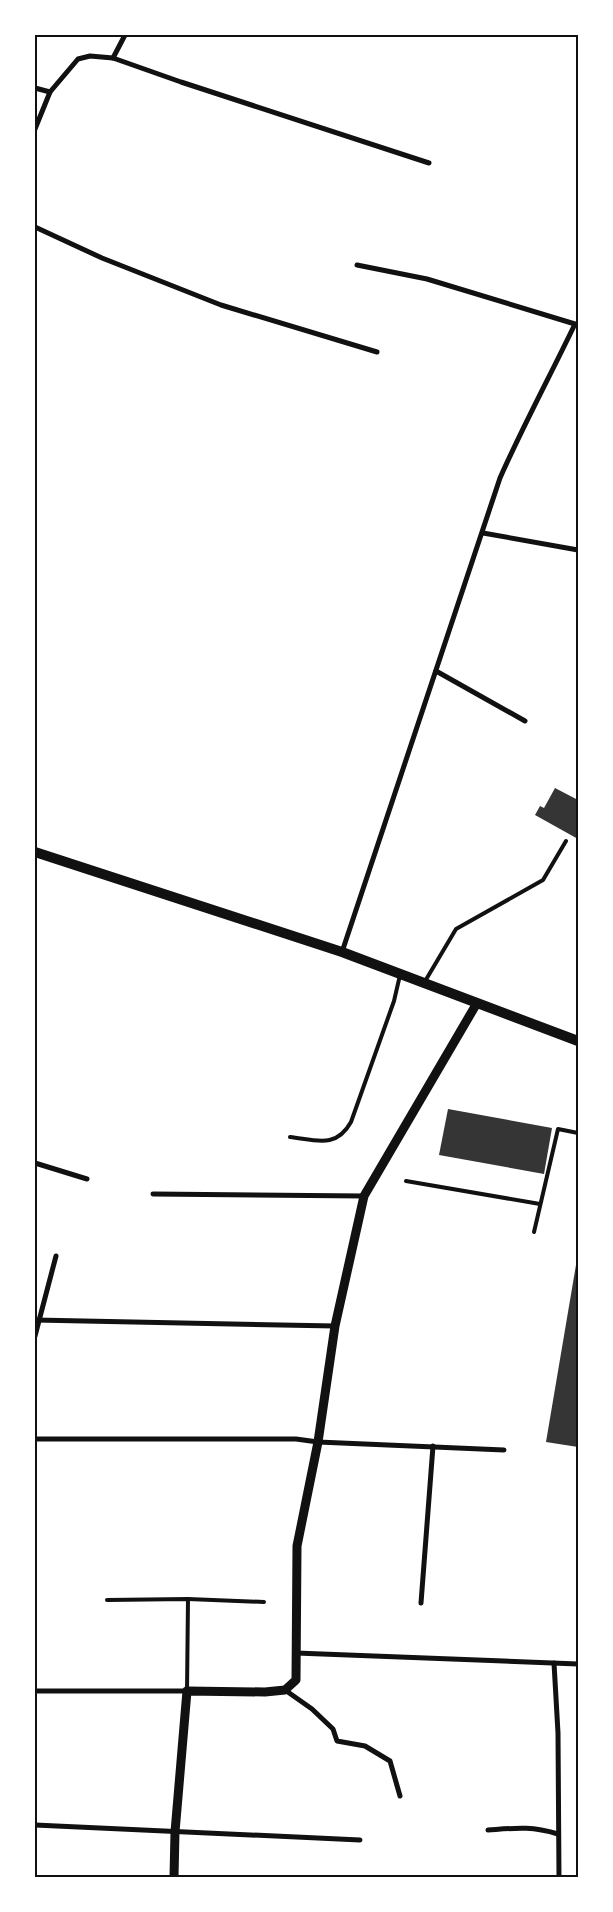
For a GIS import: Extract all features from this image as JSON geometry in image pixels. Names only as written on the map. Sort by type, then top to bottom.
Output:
[{"type":"main road","points":[[35,852],[342,952],[578,1042]]},
{"type":"street","points":[[113,58],[125,35]]},
{"type":"street","points":[[35,129],[50,92],[78,59],[90,56],[113,58],[429,163]]},
{"type":"street","points":[[35,88],[50,92]]},
{"type":"street","points":[[35,227],[102,258],[221,305],[377,352]]},
{"type":"street","points":[[342,952],[500,478],[516,441],[534,410],[575,324],[427,279],[357,265]]},
{"type":"street","points":[[483,533],[578,550]]},
{"type":"street","points":[[436,671],[525,721]]},
{"type":"street","points":[[35,1691],[265,1692],[286,1690],[296,1680],[297,1546],[318,1442],[335,1326],[364,1196],[478,1004]]},
{"type":"street","points":[[35,1163],[87,1179]]},
{"type":"street","points":[[153,1194],[364,1196]]},
{"type":"street","points":[[35,1336],[37,1320],[56,1256]]},
{"type":"street","points":[[37,1320],[335,1326]]},
{"type":"street","points":[[35,1439],[287,1439],[504,1450]]},
{"type":"street","points":[[421,1603],[433,1446]]},
{"type":"street","points":[[295,1653],[578,1664]]},
{"type":"street","points":[[554,1663],[558,1733],[559,1877]]},
{"type":"street","points":[[286,1690],[334,1728],[338,1741],[365,1746],[390,1761],[400,1796]]},
{"type":"street","points":[[174,1877],[175,1832],[187,1691]]},
{"type":"street","points":[[35,1826],[360,1840]]},
{"type":"street","points":[[488,1830],[520,1827],[538,1828],[558,1834]]},
{"type":"lane","points":[[424,982],[456,929],[543,880],[566,841]]},
{"type":"lane","points":[[290,1137],[328,1140],[341,1137],[346,1132],[394,1001],[400,975]]},
{"type":"lane","points":[[534,1232],[558,1129],[578,1133]]},
{"type":"lane","points":[[406,1181],[540,1204]]},
{"type":"lane","points":[[187,1691],[188,1599]]},
{"type":"lane","points":[[107,1600],[188,1599],[264,1602]]},
{"type":"building","points":[[555,788],[578,800],[578,839],[535,815],[540,806],[544,808]]},
{"type":"building","points":[[448,1109],[552,1128],[544,1174],[439,1155]]},
{"type":"building","points":[[578,1259],[578,1447],[546,1442]]}]
